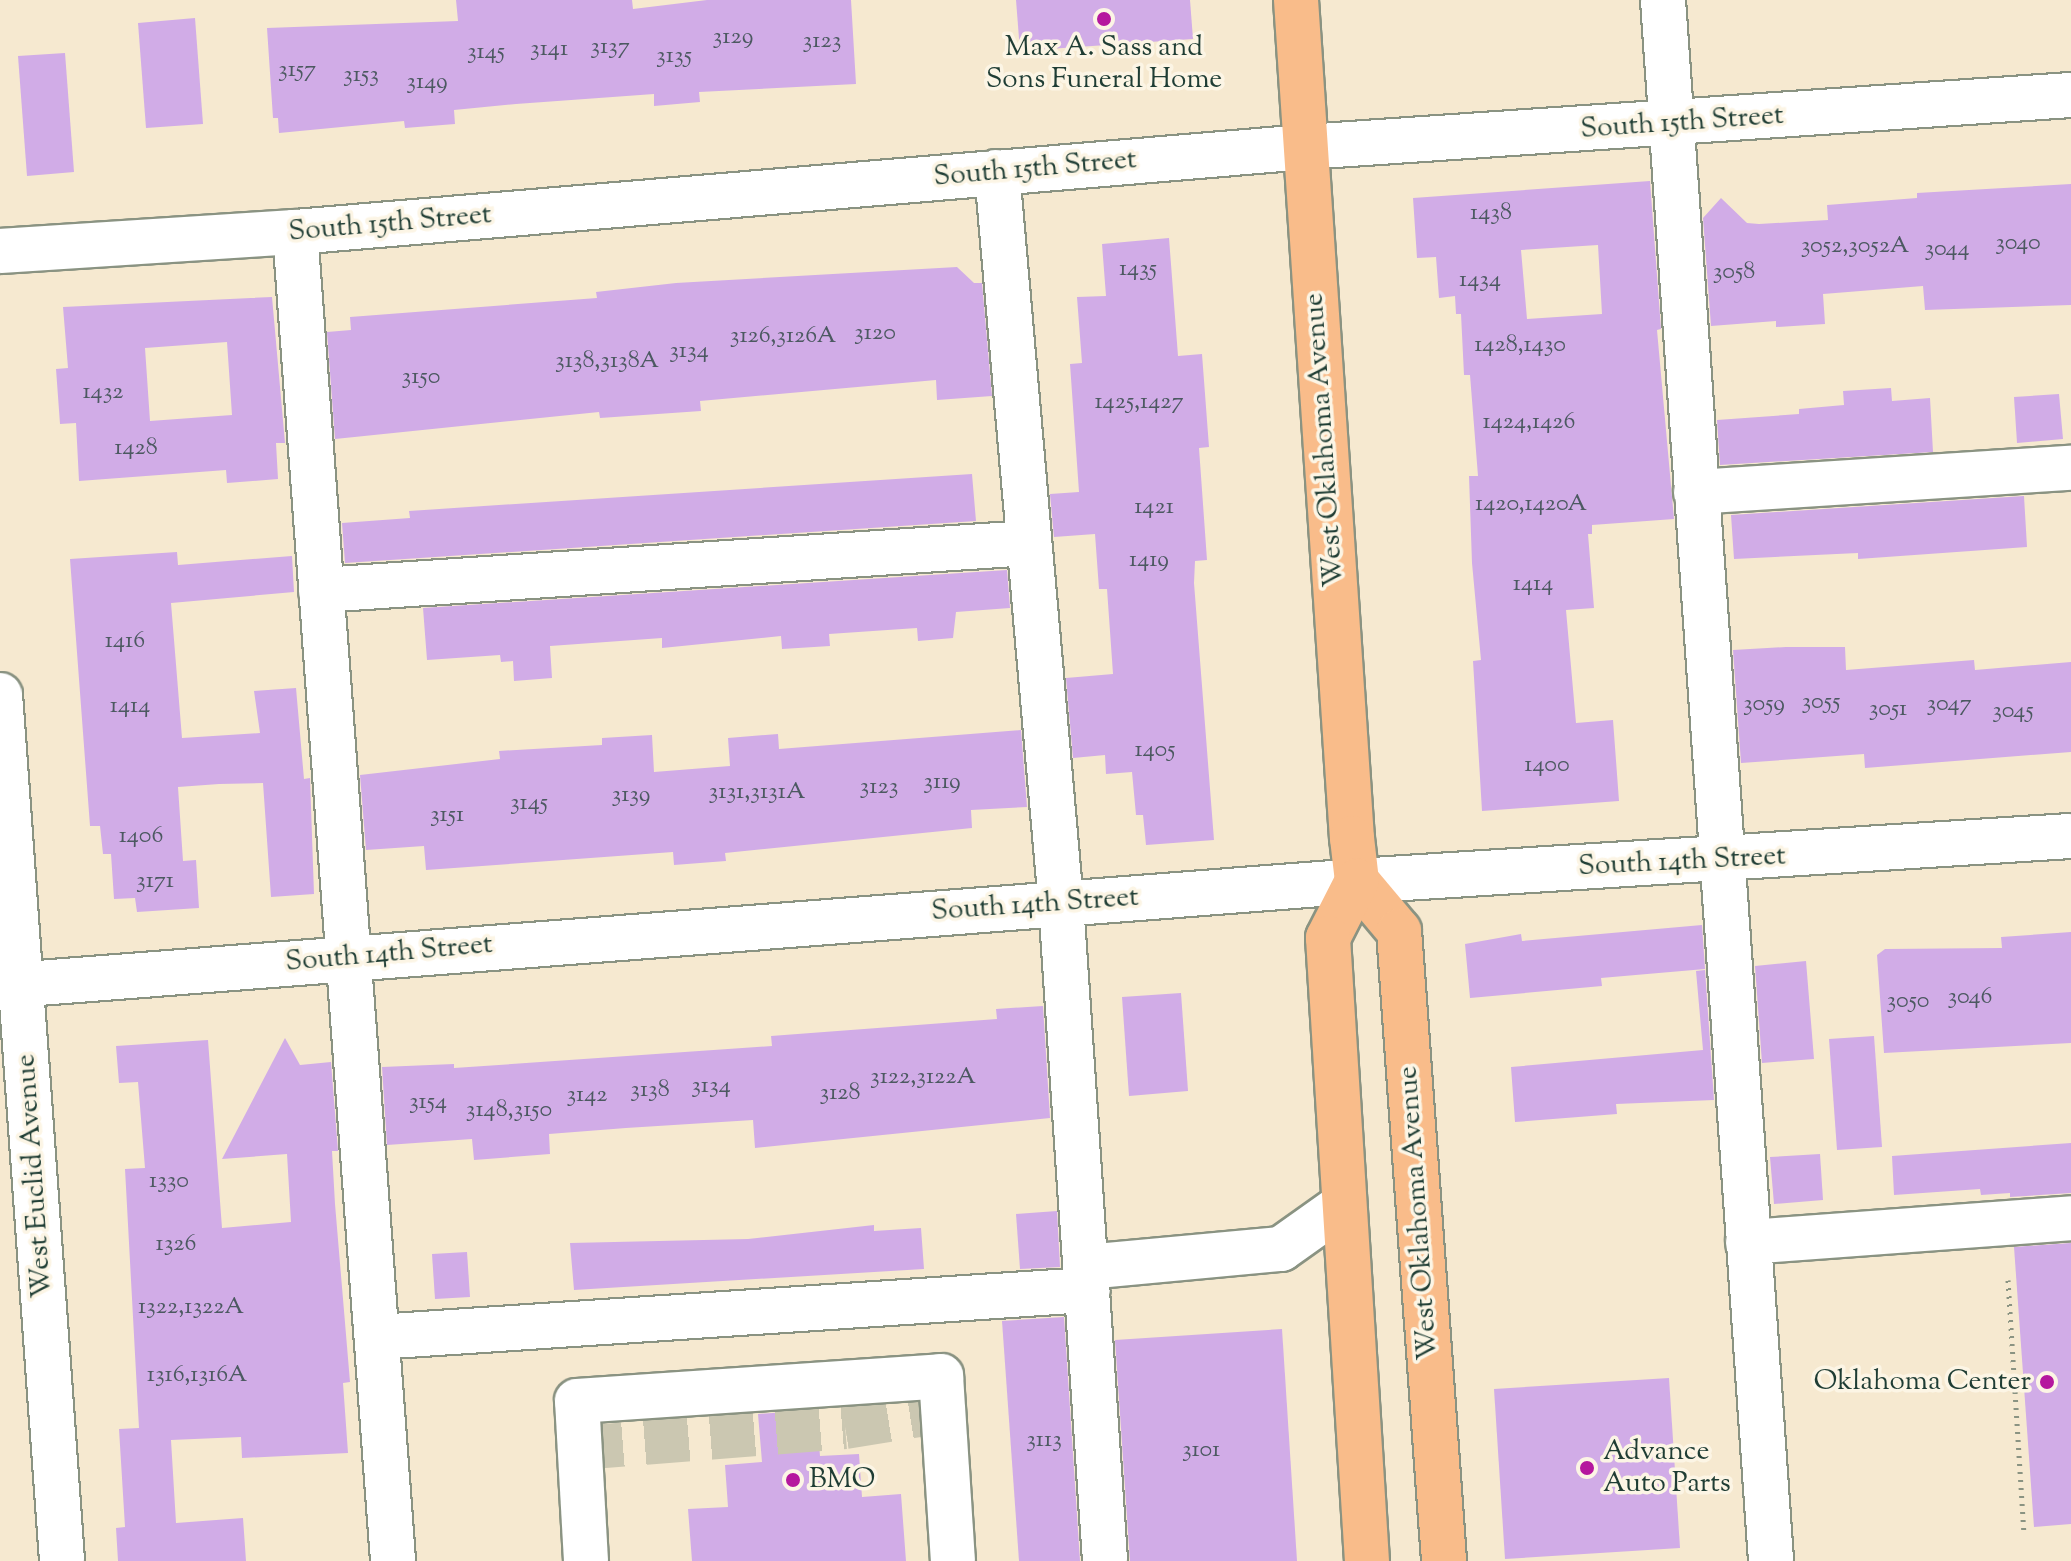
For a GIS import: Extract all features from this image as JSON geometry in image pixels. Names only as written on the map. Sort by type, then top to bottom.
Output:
[{"type":"main road","name":"West Oklahoma Avenue","points":[[1296,0],[1357,881],[1399,931],[1444,1561]]},
{"type":"main road","points":[[1357,881],[1328,938],[1367,1561]]},
{"type":"street","points":[[1663,0],[1720,861],[1771,1561]]},
{"type":"street","name":"South 15th Street","points":[[0,251],[295,232],[1306,147],[2071,95]]},
{"type":"street","points":[[997,172],[1061,903],[1105,1561]]},
{"type":"street","points":[[295,232],[346,957],[393,1561]]},
{"type":"street","points":[[1696,492],[2071,468]]},
{"type":"street","points":[[321,590],[1029,543]]},
{"type":"street","name":"West Euclid Avenue","points":[[0,695],[10,985],[62,1561]]},
{"type":"street","name":"South 14th Street","points":[[10,985],[1357,881],[1720,861],[2071,836]]},
{"type":"street","points":[[377,1337],[1086,1279],[1281,1249],[1343,1205]]},
{"type":"street","points":[[1748,1242],[2071,1218]]},
{"type":"street","points":[[586,1561],[577,1401],[941,1376],[953,1561]]},
{"type":"path","points":[[2008,1280],[2024,1534]]},
{"type":"building","points":[[456,0],[632,0],[633,9],[707,0],[851,0],[856,84],[699,92],[700,102],[654,106],[654,94],[516,104],[454,110],[455,124],[405,128],[404,121],[279,133],[278,118],[273,118],[267,28],[458,21]]},
{"type":"building","name":"Max A. Sass and Sons Funeral Home","points":[[1016,0],[1190,0],[1193,39],[1020,51]]},
{"type":"building","points":[[195,18],[203,124],[146,128],[138,23]]},
{"type":"building","points":[[65,53],[74,172],[27,176],[18,56]]},
{"type":"building","points":[[1650,181],[1661,329],[1657,330],[1674,519],[1592,525],[1592,534],[1588,534],[1594,608],[1566,610],[1576,723],[1613,720],[1619,801],[1482,811],[1473,661],[1481,660],[1472,563],[1469,476],[1478,476],[1470,375],[1464,375],[1461,314],[1456,314],[1455,296],[1439,298],[1436,257],[1417,258],[1413,198]],"holes":[[[1598,245],[1602,314],[1527,319],[1521,250]]]},
{"type":"building","points":[[2071,184],[2071,305],[1925,310],[1923,286],[1823,294],[1825,324],[1776,327],[1776,321],[1711,326],[1703,218],[1721,198],[1747,223],[1759,224],[1828,220],[1827,205],[1917,198],[1917,193]]},
{"type":"building","points":[[1169,238],[1178,356],[1202,354],[1209,447],[1199,448],[1207,560],[1195,561],[1194,583],[1214,840],[1146,845],[1143,815],[1136,815],[1132,772],[1106,774],[1105,755],[1073,758],[1066,678],[1113,674],[1107,589],[1099,589],[1095,534],[1054,537],[1050,494],[1079,492],[1070,364],[1082,363],[1077,297],[1106,296],[1102,244]]},
{"type":"building","points":[[957,267],[974,283],[982,283],[992,396],[937,400],[936,380],[700,401],[701,411],[600,418],[599,412],[335,439],[327,332],[351,330],[350,317],[597,298],[596,292],[676,283]]},
{"type":"building","points":[[272,297],[285,443],[276,443],[278,479],[227,483],[226,470],[79,481],[76,423],[60,424],[56,369],[68,368],[63,307]],"holes":[[[227,342],[232,415],[150,421],[145,348]]]},
{"type":"building","points":[[1891,388],[1892,401],[1930,398],[1933,452],[1720,465],[1717,420],[1799,414],[1799,409],[1844,405],[1843,391]]},
{"type":"building","points":[[2059,394],[2063,439],[2017,443],[2014,397]]},
{"type":"building","points":[[972,474],[976,521],[345,563],[342,523],[410,518],[409,511]]},
{"type":"building","points":[[2024,496],[2027,547],[1858,559],[1858,553],[1734,559],[1731,515]]},
{"type":"building","points":[[177,552],[178,565],[292,556],[294,592],[171,603],[182,738],[260,733],[254,691],[296,688],[304,779],[310,778],[314,894],[271,897],[263,783],[219,784],[178,787],[183,861],[196,860],[199,908],[137,912],[135,898],[114,899],[111,854],[103,854],[100,826],[90,826],[70,559]]},
{"type":"building","points":[[1007,570],[1010,608],[956,612],[953,638],[918,641],[917,628],[829,634],[830,646],[782,649],[781,636],[662,648],[662,638],[550,646],[552,678],[514,681],[513,661],[501,662],[500,655],[427,660],[423,608]]},
{"type":"building","points":[[1845,647],[1846,670],[1974,660],[1975,670],[2071,662],[2071,752],[1865,768],[1864,754],[1741,763],[1733,650]]},
{"type":"building","points":[[1021,730],[1027,807],[971,810],[972,828],[725,853],[726,861],[674,865],[673,852],[426,870],[424,846],[366,850],[360,775],[500,759],[499,751],[602,745],[602,738],[652,735],[654,772],[730,766],[728,738],[778,734],[779,749]]},
{"type":"building","points":[[1702,925],[1705,969],[1601,978],[1602,986],[1470,998],[1465,944],[1521,934],[1522,941]]},
{"type":"building","points":[[2071,932],[2071,1043],[1884,1053],[1877,955],[1885,949],[2002,948],[2001,937]]},
{"type":"building","points":[[1806,961],[1814,1059],[1762,1063],[1755,966]]},
{"type":"building","points":[[1705,970],[1714,1100],[1616,1104],[1617,1114],[1515,1122],[1511,1067],[1703,1050],[1696,971]]},
{"type":"building","points":[[1181,993],[1188,1091],[1129,1096],[1122,997]]},
{"type":"building","points":[[1043,1006],[1050,1118],[755,1148],[753,1120],[626,1128],[549,1134],[550,1154],[474,1160],[472,1139],[387,1145],[382,1067],[454,1064],[454,1068],[772,1046],[771,1036],[997,1019],[996,1009]]},
{"type":"building","points":[[1874,1036],[1882,1147],[1837,1150],[1829,1039]]},
{"type":"building","points":[[285,1038],[300,1065],[331,1062],[338,1151],[332,1151],[335,1204],[350,1382],[343,1383],[348,1453],[242,1458],[241,1437],[171,1440],[176,1523],[243,1518],[246,1561],[118,1561],[116,1528],[125,1527],[119,1429],[139,1428],[125,1169],[145,1168],[138,1082],[119,1083],[116,1046],[208,1040],[222,1228],[291,1222],[287,1154],[222,1159]]},
{"type":"building","points":[[2071,1143],[2071,1193],[2010,1197],[2010,1193],[1981,1195],[1980,1189],[1894,1195],[1892,1156]]},
{"type":"building","points":[[1820,1154],[1823,1200],[1774,1204],[1770,1157]]},
{"type":"building","points":[[1057,1211],[1060,1267],[1020,1269],[1016,1214]]},
{"type":"building","points":[[874,1225],[874,1231],[921,1228],[924,1269],[574,1290],[570,1243],[748,1239]]},
{"type":"building","name":"Oklahoma Center","points":[[2071,1243],[2071,1524],[2034,1527],[2014,1247]]},
{"type":"building","points":[[467,1252],[470,1297],[435,1299],[432,1254]]},
{"type":"building","points":[[1064,1317],[1080,1561],[1019,1561],[1002,1321]]},
{"type":"building","points":[[1282,1329],[1297,1561],[1130,1561],[1115,1340]]},
{"type":"building","name":"Advance Auto Parts","points":[[1669,1378],[1680,1548],[1505,1559],[1494,1389]]},
{"type":"building","name":"BMO","points":[[816,1410],[820,1456],[859,1454],[862,1497],[901,1494],[906,1561],[692,1561],[688,1509],[728,1507],[725,1465],[762,1462],[758,1414]]},
{"type":"tunnel","points":[[579,1448],[845,1427],[944,1411]]},
{"type":"place","name":"Max A. Sass and Sons Funeral Home","points":[[1104,19]]},
{"type":"place","name":"Oklahoma Center","points":[[2047,1382]]},
{"type":"place","name":"Advance Auto Parts","points":[[1587,1468]]},
{"type":"place","name":"BMO","points":[[793,1480]]}]
